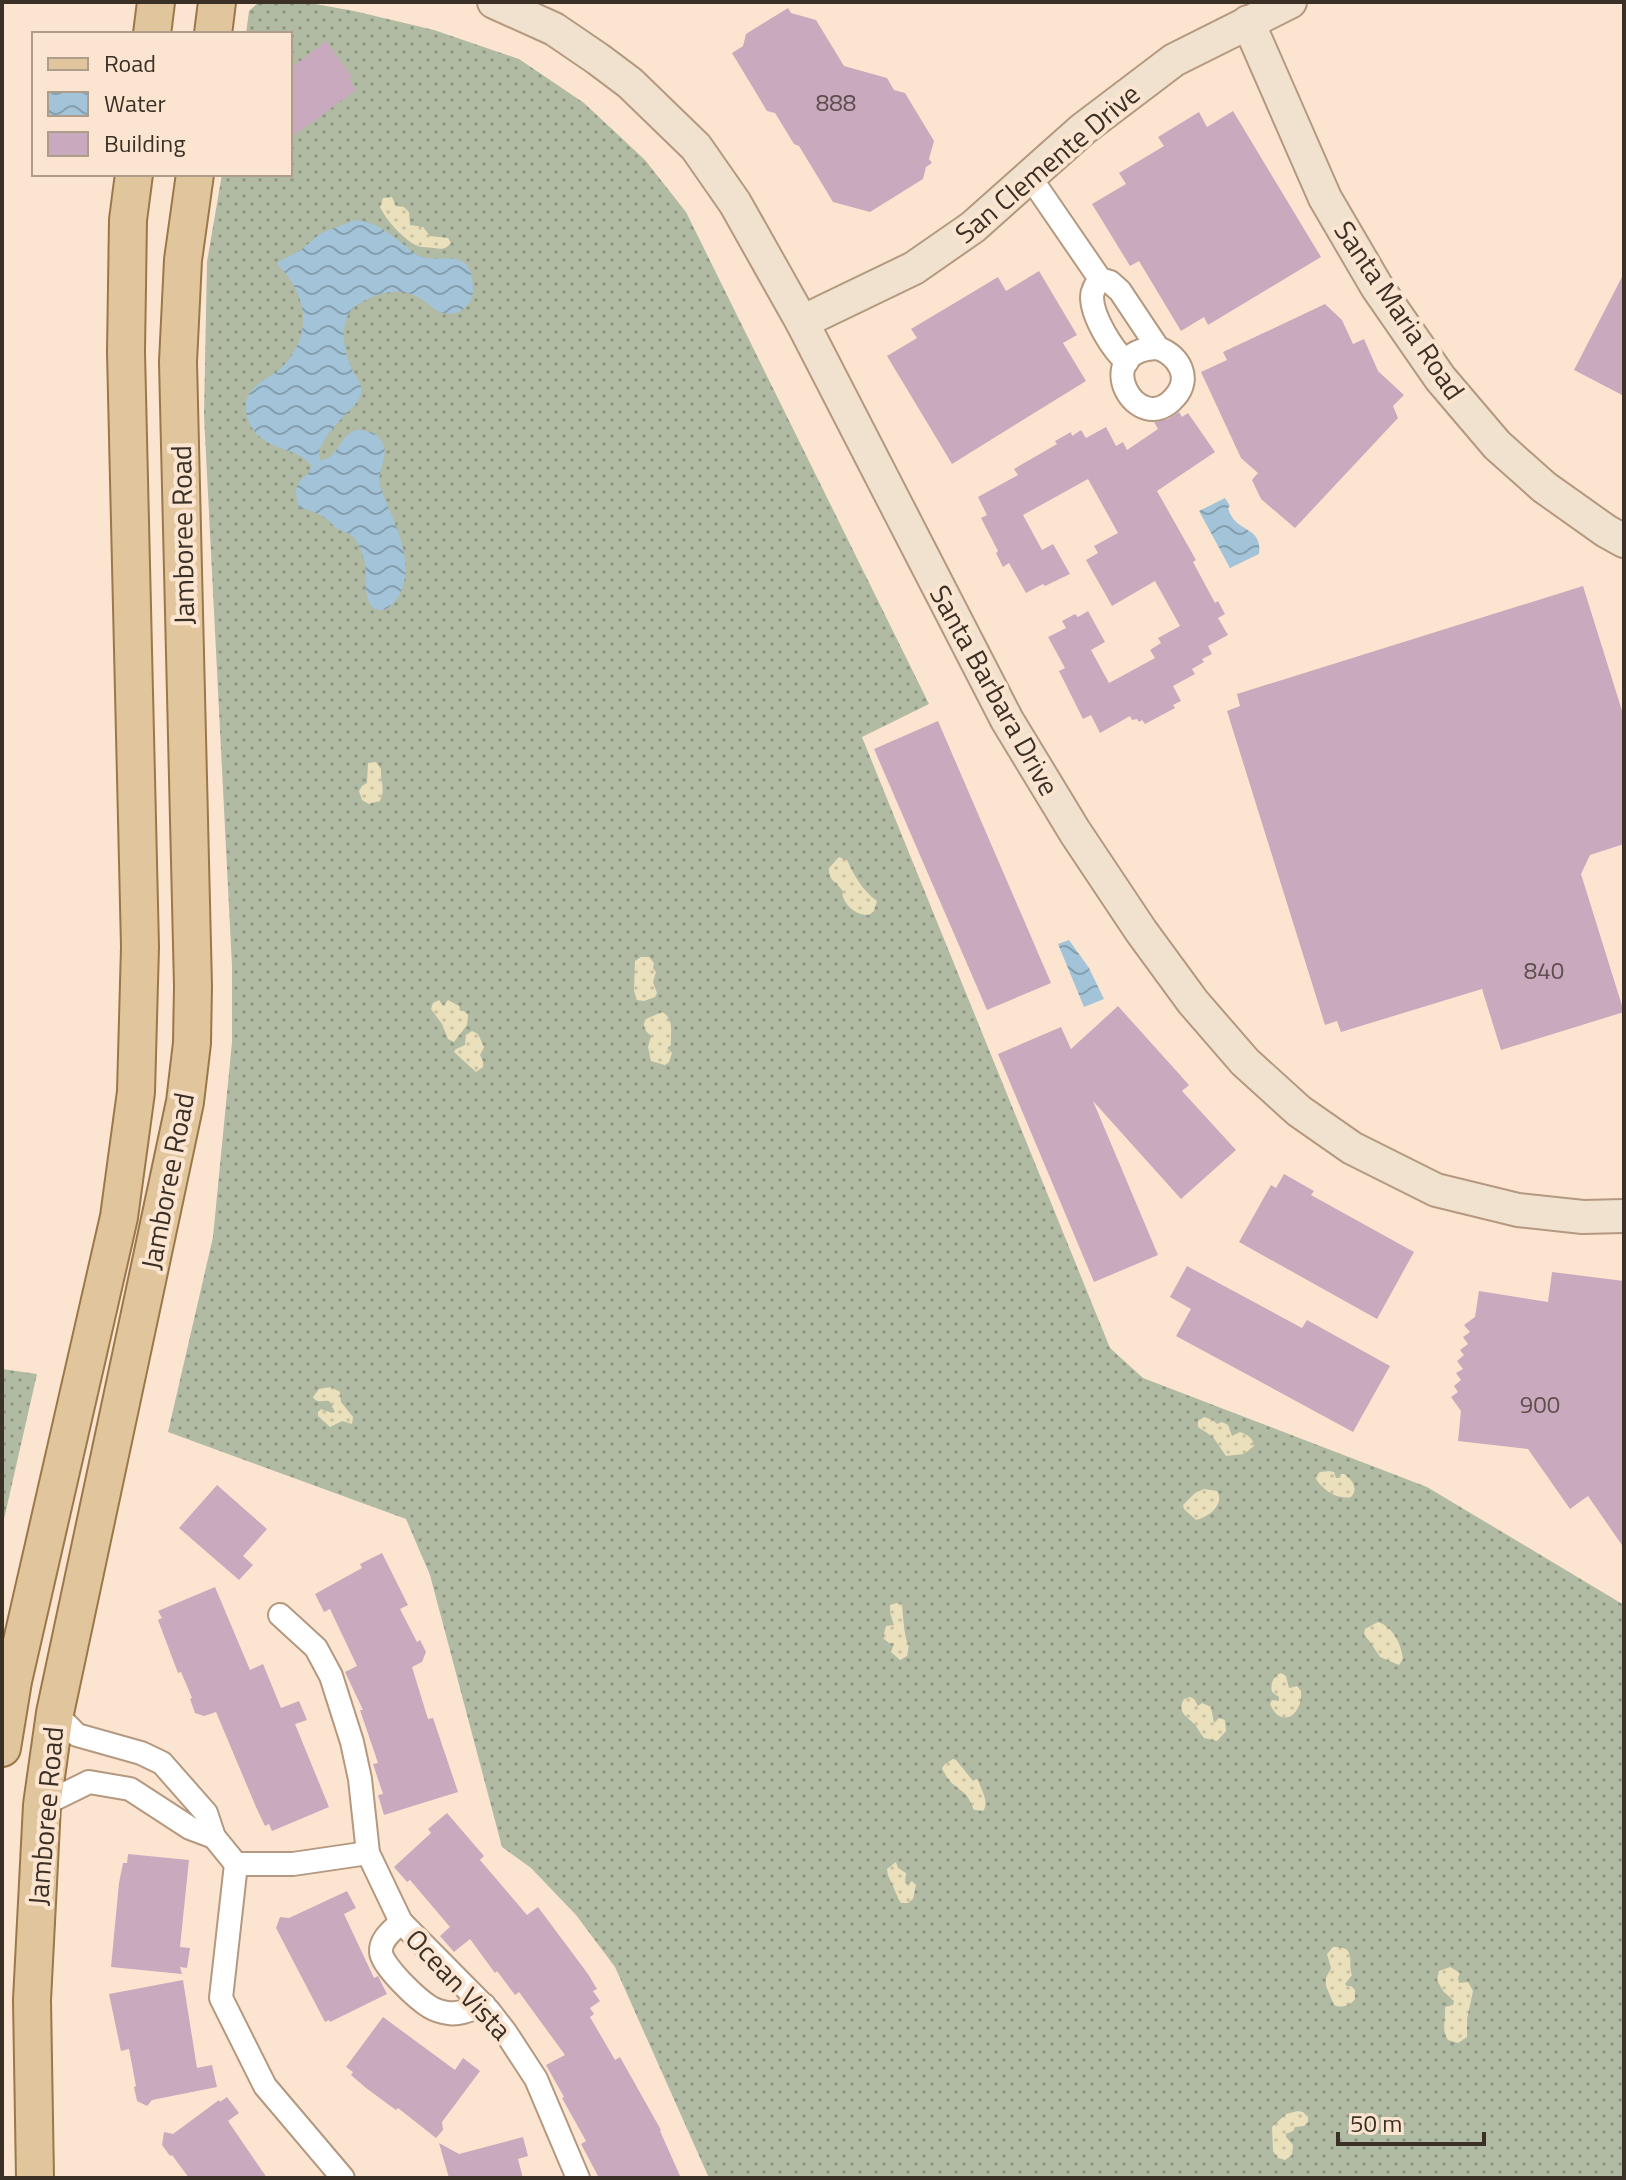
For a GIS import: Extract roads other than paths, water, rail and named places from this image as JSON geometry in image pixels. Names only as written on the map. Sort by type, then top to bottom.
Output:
[{"type":"main road","points":[[152,32],[156,2]]},
{"type":"main road","points":[[213,32],[217,2]]},
{"type":"main road","name":"Santa Barbara Drive","points":[[494,2],[554,29],[598,59],[630,83],[696,147],[735,203],[802,322],[1015,732],[1075,832],[1141,931],[1193,1002],[1245,1062],[1299,1111],[1352,1148],[1436,1190],[1518,1210],[1583,1217],[1624,1216]]},
{"type":"main road","name":"San Clemente Drive","points":[[802,322],[914,268],[973,227],[1083,129],[1174,60],[1290,2]]},
{"type":"main road","name":"Santa Maria Road","points":[[1248,22],[1325,198],[1377,287],[1440,378],[1497,445],[1543,485],[1624,541]]},
{"type":"main road","name":"Jamboree Road","points":[[2,1748],[13,1681],[119,1217],[136,1092],[140,947],[126,352],[128,220],[134,176]]},
{"type":"main road","name":"Jamboree Road","points":[[35,2178],[32,2000],[42,1805],[55,1713],[185,1102],[192,1043],[178,362],[183,260],[195,176]]},
{"type":"street","points":[[1030,177],[1100,279],[1110,282],[1120,291],[1158,348]]},
{"type":"street","points":[[1100,279],[1093,289],[1092,300],[1111,344],[1127,362]]},
{"type":"street","points":[[1146,348],[1158,348],[1169,352],[1177,360],[1183,383],[1169,403],[1158,408],[1147,408],[1127,395],[1122,372],[1135,353],[1146,348]]},
{"type":"street","name":"Ocean Vista","points":[[280,1615],[316,1648],[331,1676],[360,1779],[368,1853],[401,1922],[484,2005],[506,2033],[536,2079],[578,2178]]},
{"type":"street","points":[[55,1713],[77,1735],[141,1753],[162,1763],[206,1813],[214,1837],[236,1864],[221,1998],[265,2086],[343,2178]]},
{"type":"street","points":[[130,1789],[141,1753]]},
{"type":"street","points":[[42,1805],[89,1782],[130,1789],[190,1828],[214,1837]]},
{"type":"street","points":[[236,1864],[293,1864],[368,1853]]},
{"type":"street","points":[[401,1922],[382,1946],[381,1954],[386,1967],[430,2007],[441,2012],[453,2014],[484,2005]]},
{"type":"water","points":[[355,220],[381,228],[419,256],[462,261],[468,266],[473,289],[469,304],[457,313],[440,312],[412,294],[396,292],[380,294],[364,301],[347,317],[344,334],[346,352],[360,383],[361,394],[326,437],[319,453],[320,460],[326,459],[355,430],[377,435],[382,442],[385,453],[379,483],[402,544],[405,573],[403,587],[396,600],[382,610],[375,609],[368,599],[365,563],[356,540],[321,515],[299,508],[297,487],[310,472],[311,465],[257,434],[250,425],[246,411],[251,391],[292,356],[302,329],[301,302],[278,262],[301,250],[321,233]]},
{"type":"water","points":[[1225,498],[1236,522],[1257,538],[1259,545],[1259,554],[1230,568],[1199,511]]},
{"type":"water","points":[[1069,940],[1089,968],[1104,999],[1084,1007],[1058,944]]}]
